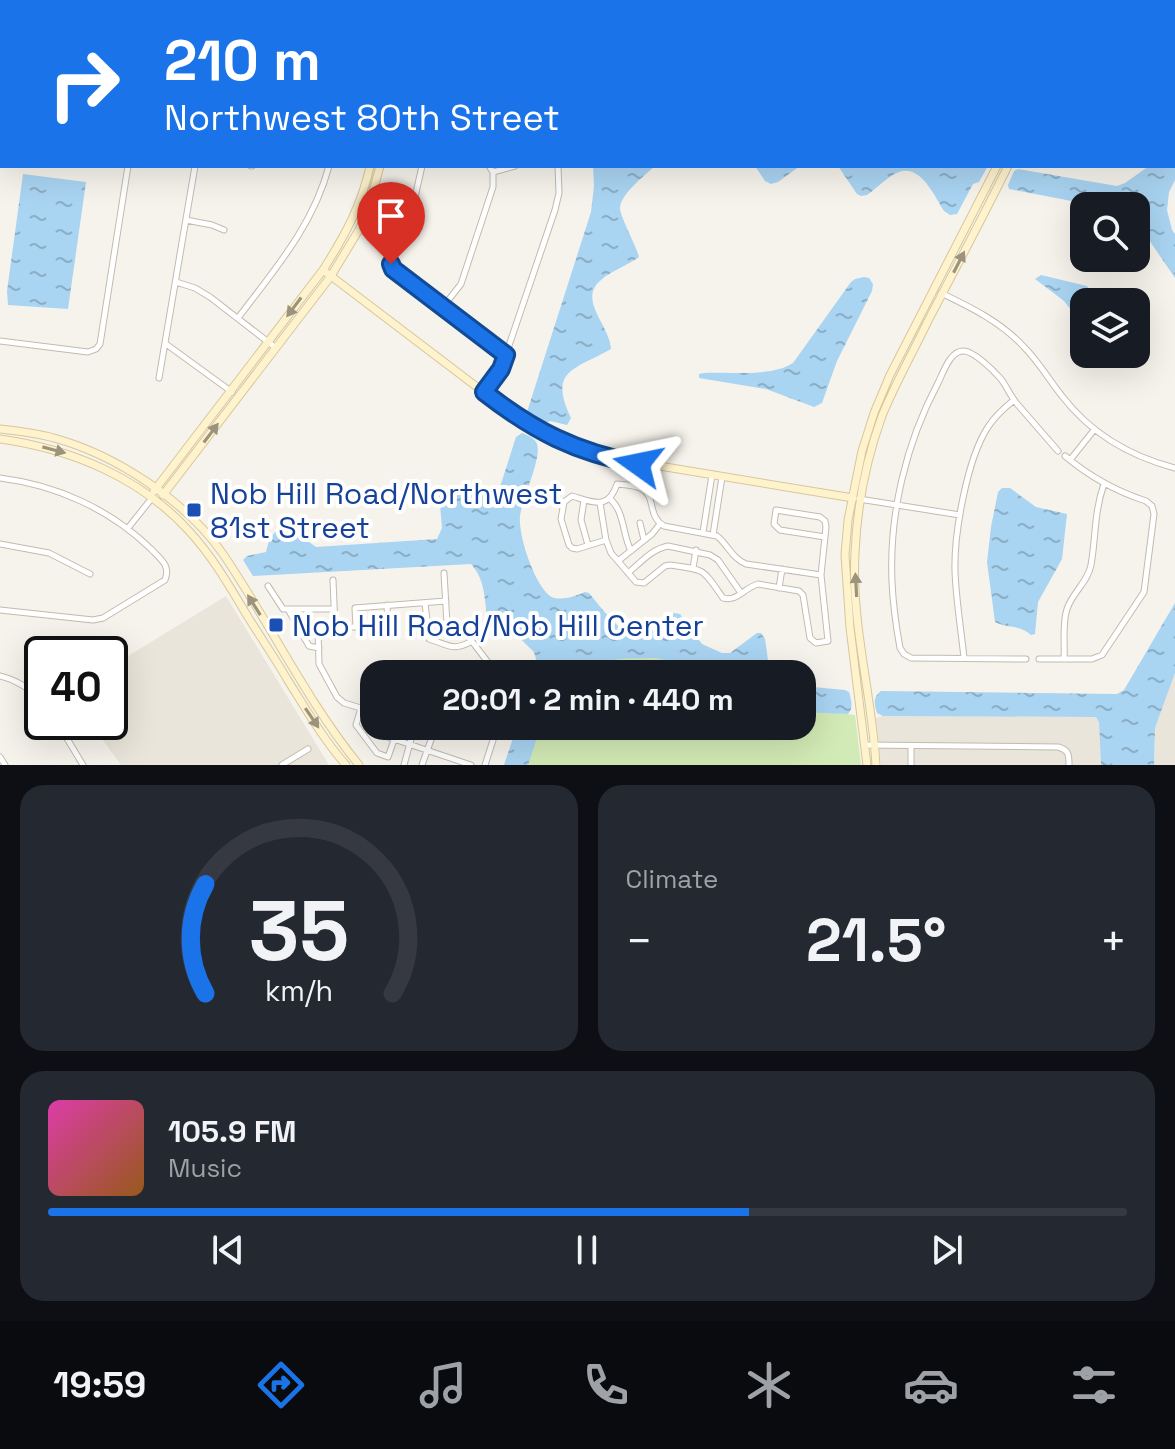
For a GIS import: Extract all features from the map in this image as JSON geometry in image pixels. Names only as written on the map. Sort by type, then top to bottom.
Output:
[{"type":"street","points":[[0,341],[88,352],[100,344],[128,168]]},
{"type":"street","points":[[159,378],[195,168]]},
{"type":"street","points":[[238,318],[299,237],[323,188],[328,168]]},
{"type":"street","points":[[128,528],[152,497],[155,488],[323,270],[351,224],[369,168]]},
{"type":"street","points":[[152,497],[164,495],[331,276],[360,228],[379,168]]},
{"type":"street","points":[[422,168],[413,206],[391,264],[393,269],[506,355]]},
{"type":"street","points":[[443,307],[461,284],[493,187],[490,168]]},
{"type":"street","points":[[493,172],[508,168]]},
{"type":"street","points":[[484,392],[501,369],[555,210],[559,193],[558,168]]},
{"type":"street","points":[[876,765],[855,582],[856,498],[862,451],[890,375],[996,168]]},
{"type":"street","points":[[867,765],[845,583],[847,532],[882,416],[898,379],[1007,168]]},
{"type":"street","points":[[186,220],[224,230]]},
{"type":"street","points":[[323,270],[515,416],[585,451],[722,477],[960,515]]},
{"type":"street","points":[[176,282],[210,297],[276,348]]},
{"type":"street","points":[[934,290],[983,313],[1005,329],[1025,347],[1076,413],[1094,430],[1132,453],[1175,468]]},
{"type":"street","points":[[166,344],[239,397]]},
{"type":"street","points":[[1026,659],[911,658],[904,654],[898,637],[892,581],[892,543],[897,504],[918,428],[953,355],[960,351],[967,351],[983,361],[1002,380],[1014,400],[1058,451]]},
{"type":"street","points":[[964,658],[955,571],[960,515],[975,455],[987,428],[1014,400]]},
{"type":"street","points":[[0,429],[29,432],[74,445],[110,461],[155,488],[195,523],[222,552],[332,731],[359,765]]},
{"type":"street","points":[[1039,659],[1097,658],[1102,655],[1144,592],[1154,514],[1152,506],[1104,484],[1067,458],[1094,430]]},
{"type":"street","points":[[0,439],[53,449],[105,469],[152,497],[188,530],[214,562],[311,718],[346,765]]},
{"type":"street","points":[[703,532],[712,475]]},
{"type":"street","points":[[713,535],[722,477]]},
{"type":"street","points":[[0,478],[37,484],[69,495],[98,510],[128,528],[167,565],[168,573],[165,580],[103,618],[84,620],[0,610]]},
{"type":"street","points":[[606,540],[572,548],[561,519],[564,502],[572,496],[600,503],[613,494],[617,484],[638,487],[645,490],[653,517],[664,526],[713,535],[724,542],[740,561],[821,575]]},
{"type":"street","points":[[1064,659],[1065,614],[1088,574],[1096,514],[1104,484]]},
{"type":"street","points":[[609,498],[619,509],[631,551]]},
{"type":"street","points":[[584,500],[581,520],[588,545]]},
{"type":"street","points":[[600,503],[611,553],[636,582],[644,583],[670,565],[704,572],[723,598],[732,599],[758,584],[799,591],[803,595],[810,638],[816,643],[828,641],[821,575],[825,537],[825,521],[820,517],[776,510],[774,524],[780,530],[825,537]]},
{"type":"street","points":[[706,511],[716,514]]},
{"type":"street","points":[[640,523],[644,540]]},
{"type":"street","points":[[618,561],[660,524]]},
{"type":"street","points":[[0,544],[49,553],[90,574]]},
{"type":"street","points":[[628,573],[663,547],[696,550],[718,560],[741,593]]},
{"type":"street","points":[[693,568],[696,550]]},
{"type":"street","points":[[779,588],[782,569]]},
{"type":"street","points":[[444,573],[447,624],[464,631],[486,660]]},
{"type":"street","points":[[333,580],[335,628]]},
{"type":"street","points":[[268,586],[280,606],[288,610],[334,609]]},
{"type":"street","points":[[356,627],[355,608],[446,601]]},
{"type":"street","points":[[425,603],[429,639],[456,648],[472,641]]},
{"type":"street","points":[[360,708],[344,703],[337,697],[319,664],[318,629],[388,625],[387,605]]},
{"type":"street","points":[[288,610],[309,646],[319,648]]},
{"type":"street","points":[[0,676],[24,685]]},
{"type":"street","points":[[360,711],[356,725],[360,730]]},
{"type":"street","points":[[404,765],[413,732],[432,737],[422,765]]},
{"type":"street","points":[[68,740],[83,765]]},
{"type":"street","points":[[367,740],[377,753],[388,757],[394,740],[471,765]]},
{"type":"street","points":[[485,765],[492,740]]},
{"type":"street","points":[[865,745],[1058,747],[1069,754],[1069,765]]},
{"type":"street","points":[[911,746],[911,765]]},
{"type":"street","points":[[282,765],[308,749]]},
{"type":"street","points":[[0,757],[5,765]]},
{"type":"shaded area","points":[[226,596],[329,765],[121,765],[103,740],[128,740],[128,656]]},
{"type":"shaded area","points":[[1175,673],[1175,765],[1154,765],[1155,728]]},
{"type":"shaded area","points":[[1096,717],[1099,721],[1101,765],[881,765],[876,718]]},
{"type":"green space","points":[[615,656],[664,656],[676,660],[604,660]]},
{"type":"green space","points":[[816,711],[855,715],[861,765],[526,765],[534,740],[816,740]]},
{"type":"water","points":[[593,168],[653,168],[629,190],[620,207],[639,257],[601,280],[592,296],[611,349],[568,373],[562,390],[571,418],[567,425],[546,423],[527,412],[591,212]]},
{"type":"water","points":[[756,168],[797,168],[778,182],[771,184]]},
{"type":"water","points":[[839,168],[987,168],[979,182],[973,184],[957,214],[950,215],[944,211],[921,177],[907,171],[887,179],[867,195],[857,194]]},
{"type":"water","points":[[1146,168],[1175,168],[1167,210],[1175,234],[1175,278],[1150,241],[1150,192],[1070,192],[1070,201],[1009,189],[1008,185],[1018,169],[1117,186]]},
{"type":"water","points":[[23,174],[86,182],[68,309],[8,305],[7,291]]},
{"type":"water","points":[[1041,275],[1088,288],[1070,288],[1070,309],[1035,279]]},
{"type":"water","points":[[864,277],[873,284],[872,291],[837,361],[822,403],[814,407],[766,389],[699,378],[699,374],[704,373],[750,373],[774,370],[793,363],[851,282]]},
{"type":"water","points":[[522,433],[537,444],[538,451],[520,524],[528,559],[538,581],[550,596],[563,598],[589,593],[618,625],[627,632],[637,634],[660,626],[674,613],[680,614],[702,644],[722,653],[730,653],[761,633],[768,660],[536,660],[534,652],[504,623],[487,620],[482,583],[471,564],[253,576],[243,560],[247,556],[266,552],[270,539],[277,531],[295,522],[305,523],[309,542],[316,547],[437,539],[442,528],[439,493],[453,487],[483,495],[498,493],[516,437]]},
{"type":"water","points":[[1002,488],[1010,488],[1036,507],[1067,514],[1062,559],[1038,602],[1035,634],[1031,635],[1022,629],[995,622],[987,562],[998,492]]},
{"type":"water","points":[[1175,603],[1175,673],[1155,728],[1154,765],[1101,765],[1099,722],[1096,717],[883,716],[877,713],[875,701],[881,691],[1117,694],[1124,690]]},
{"type":"water","points":[[816,687],[849,692],[852,703],[848,714],[816,713]]},
{"type":"water","points":[[512,740],[536,740],[528,765],[504,765]]},
{"type":"place","name":"Nob Hill Road/Northwest 81st Street","points":[[194,510]]},
{"type":"place","name":"Nob Hill Road/Nob Hill Center","points":[[276,625]]},
{"type":"route","points":[[391,264],[393,269],[506,355],[501,369],[484,392],[515,416],[562,441],[585,451],[638,464]]}]
